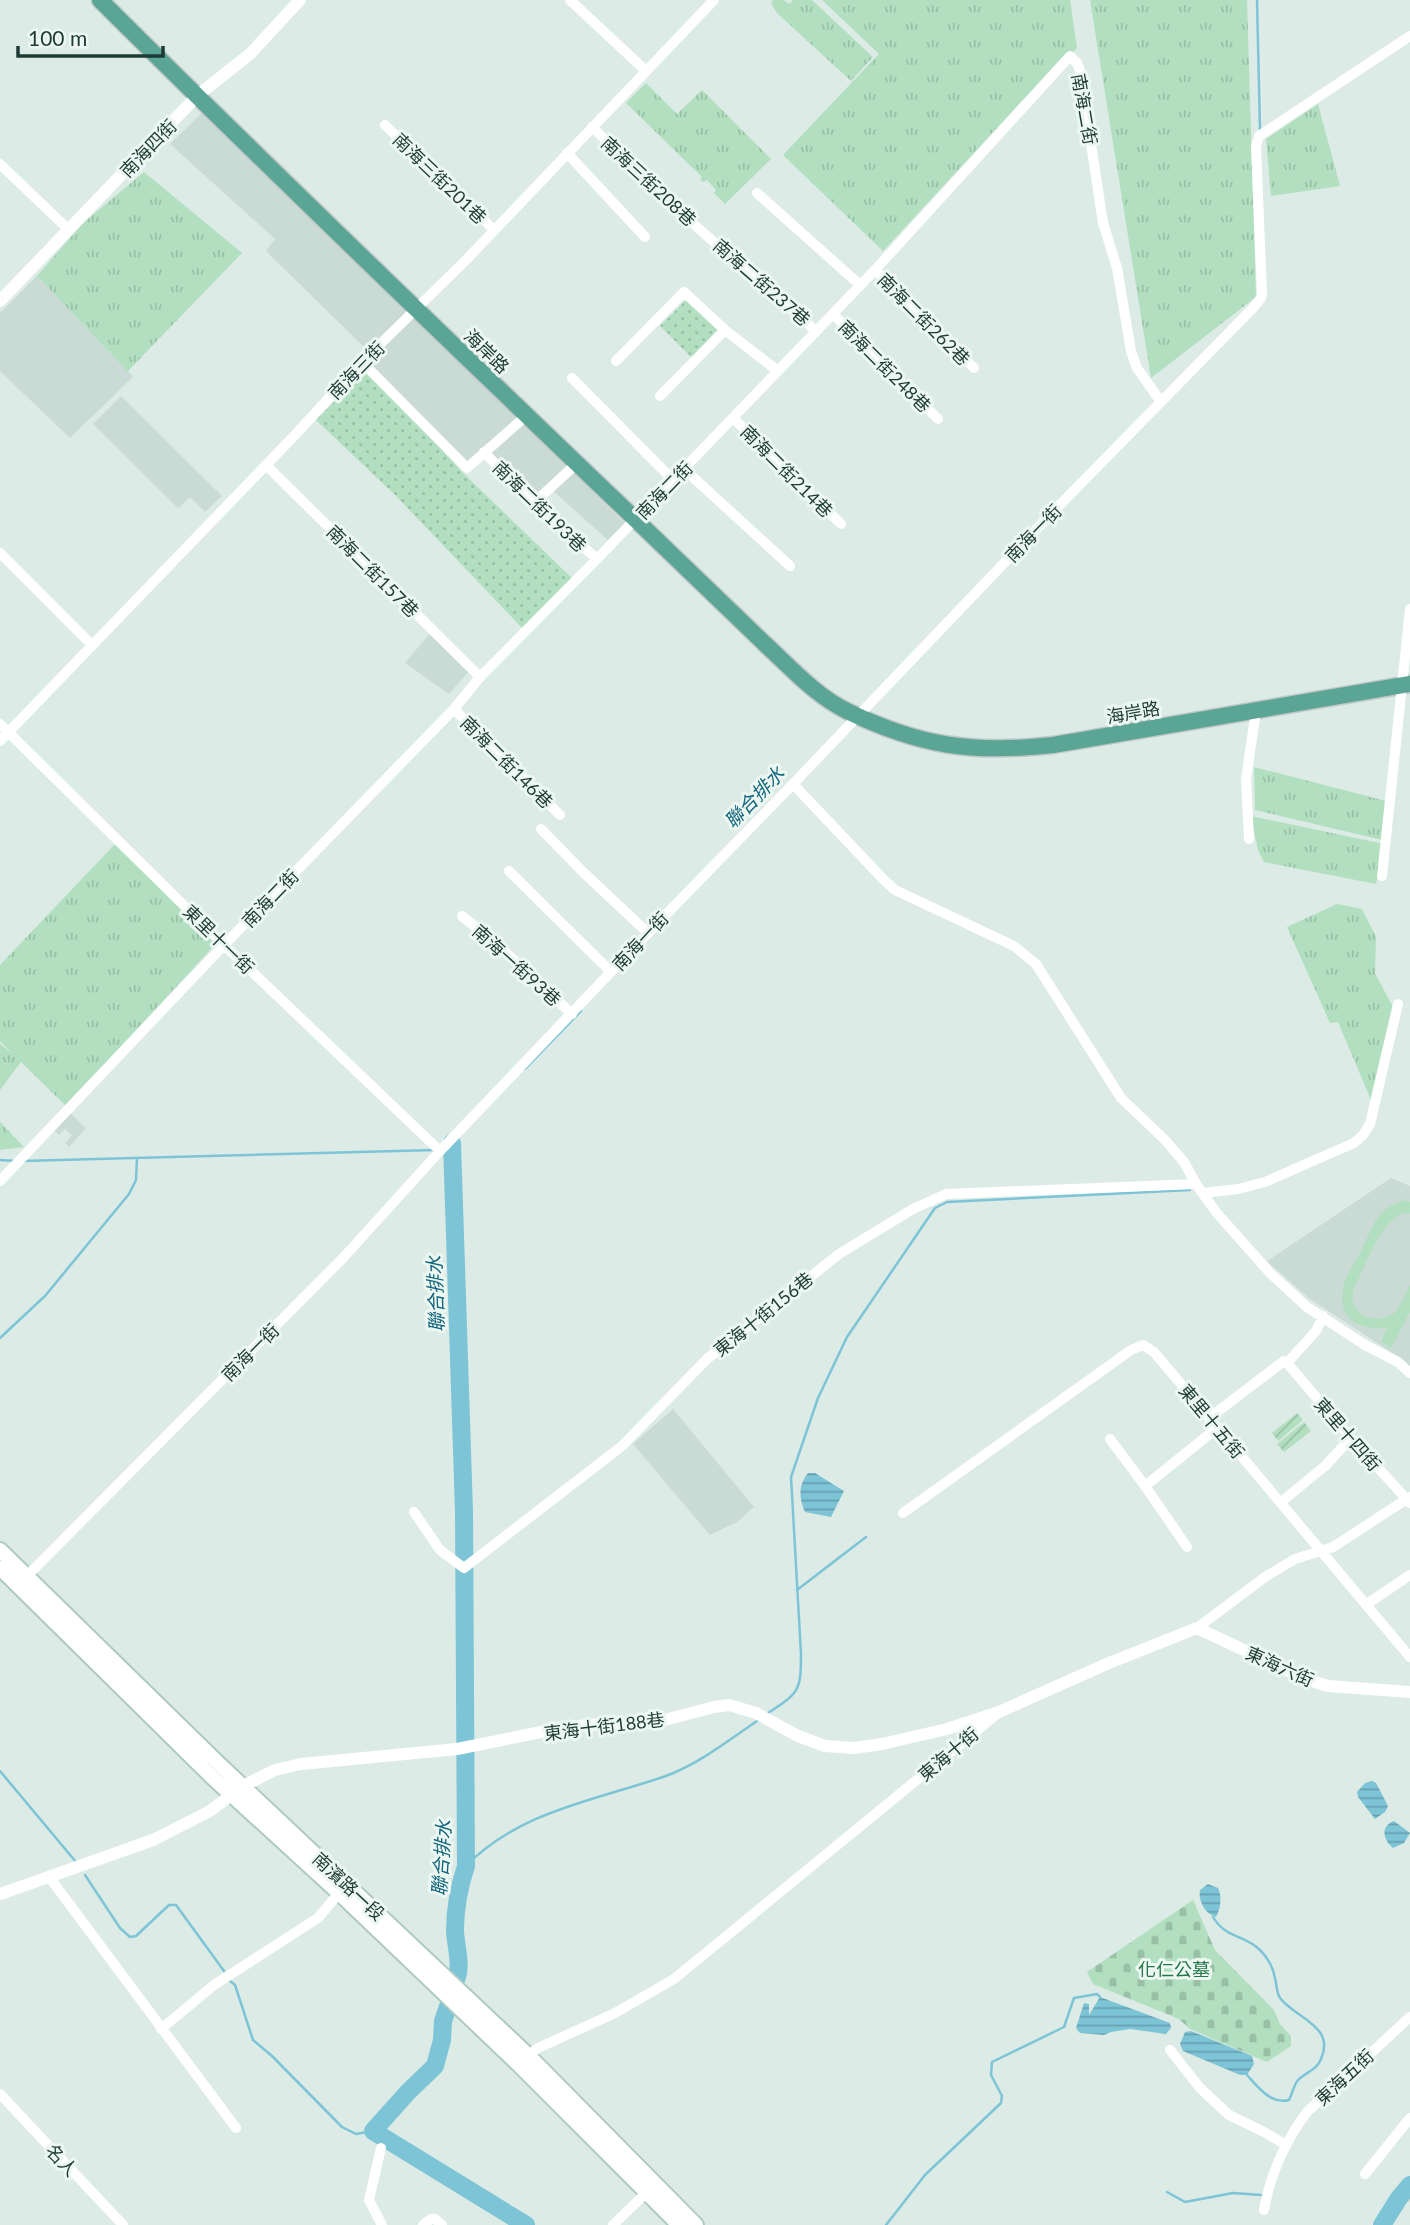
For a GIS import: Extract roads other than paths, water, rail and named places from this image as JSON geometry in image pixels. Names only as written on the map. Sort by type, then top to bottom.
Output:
[{"type":"main road","name":"海岸路","points":[[100,0],[684,568],[803,679],[847,710],[908,736],[940,744],[981,750],[1014,749],[1053,745],[1406,685]]},
{"type":"main road","name":"南濱路一段","points":[[0,1550],[22,1581],[523,2060],[651,2189],[696,2225]]},
{"type":"main road","name":"南濱路一段","points":[[0,1568],[22,1581]]},
{"type":"main road","name":"南濱路一段","points":[[238,1790],[339,1893],[476,2024],[523,2060]]},
{"type":"main road","name":"南濱路一段","points":[[651,2189],[679,2225]]},
{"type":"street","name":"南海四街","points":[[0,301],[197,96],[250,54],[300,0]]},
{"type":"street","points":[[570,0],[646,71]]},
{"type":"street","name":"南海三街","points":[[0,741],[362,362],[494,230],[714,0]]},
{"type":"street","name":"南海一街","points":[[22,1581],[343,1258],[440,1151],[648,933],[861,716],[1252,309],[1262,296],[1256,146],[1259,136],[1410,36]]},
{"type":"street","name":"南海二街","points":[[0,1181],[224,945],[454,709],[481,677],[875,270],[1070,56],[1080,71],[1103,223],[1117,268],[1131,351],[1137,368],[1161,402]]},
{"type":"street","name":"南海三街201巷","points":[[385,125],[494,230]]},
{"type":"street","name":"南海三街208巷","points":[[592,127],[707,234]]},
{"type":"street","points":[[567,153],[645,237]]},
{"type":"street","points":[[0,164],[69,230]]},
{"type":"street","points":[[757,193],[860,285]]},
{"type":"street","name":"南海二街237巷","points":[[707,234],[816,331]]},
{"type":"street","name":"南海二街262巷","points":[[875,270],[974,368]]},
{"type":"street","points":[[616,361],[684,292],[725,330],[778,371]]},
{"type":"street","name":"南海二街248巷","points":[[833,314],[938,419]]},
{"type":"street","points":[[660,396],[725,330]]},
{"type":"street","points":[[362,362],[467,468],[526,416]]},
{"type":"street","points":[[572,378],[673,480]]},
{"type":"street","name":"南海二街214巷","points":[[733,418],[841,524]]},
{"type":"street","name":"南海二街193巷","points":[[484,452],[534,503],[597,559]]},
{"type":"street","points":[[534,503],[576,464]]},
{"type":"street","name":"南海二街157巷","points":[[266,465],[481,677]]},
{"type":"street","points":[[684,469],[790,566]]},
{"type":"street","points":[[0,553],[92,645]]},
{"type":"street","points":[[1382,876],[1406,685],[1410,610]]},
{"type":"street","name":"南海二街146巷","points":[[454,709],[560,815]]},
{"type":"street","points":[[1249,839],[1246,779],[1256,711]]},
{"type":"street","name":"東里十一街","points":[[0,724],[224,945],[440,1151]]},
{"type":"street","points":[[793,784],[895,890],[1014,946],[1036,964],[1121,1098],[1164,1139],[1184,1163],[1216,1212],[1270,1273],[1307,1307],[1365,1345],[1398,1362],[1410,1373]]},
{"type":"street","points":[[541,829],[648,933]]},
{"type":"street","points":[[509,871],[611,972]]},
{"type":"street","name":"南海一街93巷","points":[[462,916],[499,946],[572,1014]]},
{"type":"street","points":[[1203,1193],[1238,1189],[1265,1182],[1354,1143],[1363,1135],[1370,1124],[1398,1004]]},
{"type":"street","name":"東海十街156巷","points":[[414,1512],[440,1550],[464,1568],[622,1446],[707,1359],[839,1254],[914,1209],[946,1194],[1196,1184]]},
{"type":"street","points":[[1209,1418],[1284,1361],[1287,1363],[1316,1331],[1323,1316]]},
{"type":"street","name":"東里十五街","points":[[903,1513],[1138,1345],[1143,1345],[1154,1352],[1410,1657]]},
{"type":"street","name":"東里十四街","points":[[1287,1363],[1409,1500]]},
{"type":"street","points":[[1145,1486],[1217,1428]]},
{"type":"street","points":[[1281,1502],[1325,1466],[1351,1438]]},
{"type":"street","points":[[1110,1439],[1187,1547]]},
{"type":"street","name":"東海十街","points":[[523,2060],[538,2048],[615,2013],[674,1979],[999,1712],[1108,1663],[1197,1628],[1265,1577],[1295,1559],[1333,1547],[1409,1500]]},
{"type":"street","points":[[1367,1604],[1410,1575]]},
{"type":"street","name":"東海六街","points":[[1197,1628],[1308,1680],[1328,1686],[1410,1692]]},
{"type":"street","name":"東海十街188巷","points":[[0,1894],[153,1840],[210,1811],[238,1790],[275,1770],[301,1764],[472,1747],[566,1727],[653,1723],[729,1705],[760,1715],[811,1742],[854,1748],[947,1729],[999,1712]]},
{"type":"street","points":[[50,1878],[236,2128]]},
{"type":"street","points":[[161,2029],[214,1985],[318,1918],[339,1893]]},
{"type":"street","name":"東海五街","points":[[1264,2210],[1267,2192],[1286,2145],[1307,2112],[1410,2017]]},
{"type":"street","points":[[1170,2050],[1200,2088],[1229,2115],[1286,2145]]},
{"type":"street","name":"名人","points":[[0,2094],[123,2225]]},
{"type":"street","points":[[1365,2174],[1410,2118]]},
{"type":"street","points":[[381,2148],[369,2200],[382,2225]]},
{"type":"street","points":[[613,2225],[651,2189]]},
{"type":"street","points":[[423,2225],[435,2219],[442,2225]]},
{"type":"water","points":[[808,1473],[815,1473],[844,1491],[831,1517],[805,1512],[800,1492]]},
{"type":"water","points":[[1365,1783],[1376,1783],[1388,1806],[1385,1812],[1375,1819],[1357,1792]]},
{"type":"water","points":[[1394,1821],[1410,1833],[1404,1843],[1393,1848],[1387,1841],[1385,1830]]},
{"type":"water","points":[[1208,1884],[1219,1891],[1220,1902],[1216,1917],[1206,1910],[1200,1898],[1200,1890]]},
{"type":"water","points":[[1100,1997],[1170,2023],[1171,2028],[1166,2034],[1130,2029],[1104,2035],[1080,2033],[1076,2028],[1084,2003],[1089,2004],[1089,2015]]},
{"type":"water","points":[[1191,2031],[1252,2056],[1254,2064],[1247,2075],[1240,2075],[1183,2051],[1180,2044],[1185,2032]]},
{"type":"waterway","points":[[1257,0],[1260,130]]},
{"type":"waterway","name":"聯合排水","points":[[525,1069],[581,1011]]},
{"type":"waterway","name":"聯合排水","points":[[452,1143],[464,1512],[466,1866],[456,1915],[459,1962],[456,1980]]},
{"type":"waterway","points":[[22,1161],[435,1150]]},
{"type":"waterway","points":[[0,1338],[45,1296],[129,1194],[136,1180],[137,1158]]},
{"type":"waterway","points":[[0,1160],[16,1161]]},
{"type":"waterway","points":[[768,1713],[792,1695],[799,1684],[800,1676],[791,1477],[818,1398],[847,1337],[935,1208],[947,1202],[1190,1190]]},
{"type":"waterway","points":[[797,1590],[866,1537]]},
{"type":"waterway","points":[[466,1866],[487,1848],[533,1820],[676,1772],[760,1719]]},
{"type":"waterway","points":[[0,1771],[76,1862]]},
{"type":"waterway","points":[[85,1875],[120,1928],[130,1937],[136,1936],[169,1905],[176,1905],[224,1971]]},
{"type":"waterway","points":[[1213,1917],[1223,1929],[1248,1941],[1263,1953],[1273,1970],[1280,1998],[1319,2030],[1323,2038],[1324,2048],[1319,2063],[1298,2080],[1289,2100],[1276,2100],[1260,2090],[1247,2075]]},
{"type":"waterway","points":[[230,1981],[235,1985],[253,2040],[342,2127],[356,2134],[373,2131]]},
{"type":"waterway","name":"聯合排水","points":[[453,1992],[443,2021],[442,2040],[435,2066],[373,2131],[526,2225]]},
{"type":"waterway","points":[[886,2225],[925,2175],[1001,2103],[1002,2096],[991,2075],[992,2062],[1064,2027],[1074,1998],[1097,1994],[1100,1997]]},
{"type":"waterway","points":[[1382,2225],[1410,2185]]},
{"type":"waterway","points":[[1167,2192],[1185,2202],[1233,2193],[1261,2195]]},
{"type":"park label","name":"化仁公墓","points":[[1174,1969]]}]
